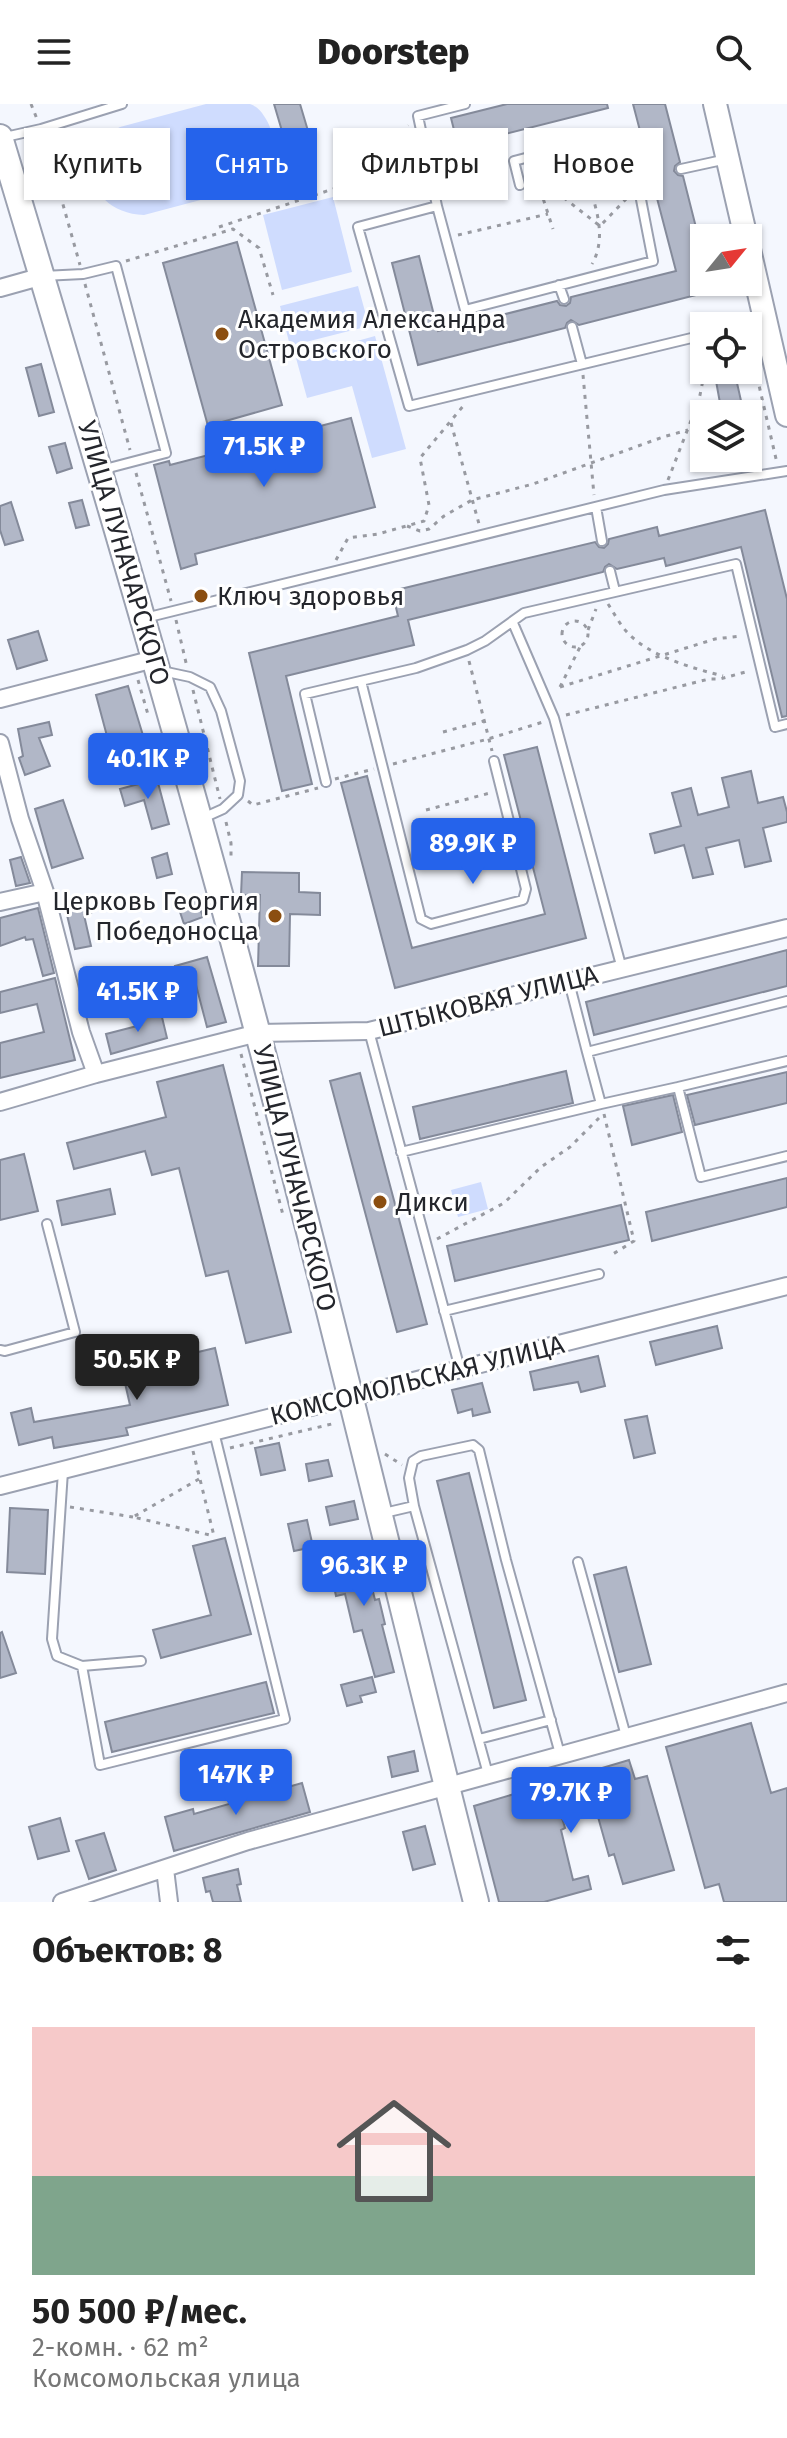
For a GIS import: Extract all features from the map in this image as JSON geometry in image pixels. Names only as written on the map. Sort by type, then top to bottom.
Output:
[{"type":"main road","name":"УЛИЦА ЛУНАЧАРСКОГО","points":[[0,137],[101,470],[258,1033],[476,1902]]},
{"type":"street","points":[[715,104],[743,224]]},
{"type":"street","points":[[0,288],[43,276]]},
{"type":"street","points":[[760,296],[787,415]]},
{"type":"street","points":[[0,699],[156,665]]},
{"type":"street","points":[[0,743],[20,819],[45,892],[81,1032],[96,1074]]},
{"type":"street","points":[[0,902],[45,892]]},
{"type":"street","name":"ШТЫКОВАЯ УЛИЦА","points":[[0,1102],[258,1033],[369,1031],[787,928]]},
{"type":"street","name":"КОМСОМОЛЬСКАЯ УЛИЦА","points":[[0,1486],[787,1286]]},
{"type":"street","points":[[62,1902],[248,1841],[787,1693]]},
{"type":"street","points":[[165,1869],[169,1902]]},
{"type":"lane","points":[[44,128],[122,104]]},
{"type":"lane","points":[[465,104],[418,116],[437,206],[465,310],[653,261],[641,200]]},
{"type":"lane","points":[[0,137],[24,132]]},
{"type":"lane","points":[[520,185],[514,161],[524,158]]},
{"type":"lane","points":[[681,169],[728,159]]},
{"type":"lane","points":[[437,206],[358,227],[409,406],[690,338]]},
{"type":"lane","points":[[43,276],[83,274],[116,266],[166,453],[101,470]]},
{"type":"lane","points":[[559,285],[564,299]]},
{"type":"lane","points":[[762,322],[766,321]]},
{"type":"lane","points":[[572,327],[582,364]]},
{"type":"lane","points":[[143,619],[664,490],[783,472]]},
{"type":"lane","points":[[596,507],[602,541]]},
{"type":"lane","points":[[326,782],[305,694],[416,668],[467,650],[524,613],[736,564],[775,727],[787,724]]},
{"type":"lane","points":[[610,571],[615,591]]},
{"type":"lane","points":[[513,623],[554,718],[622,969]]},
{"type":"lane","points":[[156,665],[210,687],[221,711],[240,781],[238,795],[223,809],[199,820]]},
{"type":"lane","points":[[361,681],[421,919],[431,924],[523,900],[526,889],[494,761]]},
{"type":"lane","points":[[569,982],[601,1104]]},
{"type":"lane","points":[[587,1052],[787,1001]]},
{"type":"lane","points":[[369,1031],[460,1369]]},
{"type":"lane","points":[[401,1152],[787,1061]]},
{"type":"lane","points":[[678,1087],[701,1177],[787,1156]]},
{"type":"lane","points":[[0,1350],[75,1332],[47,1224]]},
{"type":"lane","points":[[444,1311],[599,1274]]},
{"type":"lane","points":[[82,1666],[100,1765],[285,1719],[214,1432]]},
{"type":"lane","points":[[488,1774],[414,1506],[410,1468],[413,1461],[421,1456],[473,1445],[479,1450],[560,1754]]},
{"type":"lane","points":[[63,1470],[52,1639],[57,1656],[82,1666],[141,1661]]},
{"type":"lane","points":[[380,1514],[414,1506]]},
{"type":"lane","points":[[578,1562],[626,1736]]},
{"type":"lane","points":[[479,1739],[551,1720]]},
{"type":"path","points":[[31,104],[41,128]]},
{"type":"path","points":[[219,227],[348,184],[418,116]]},
{"type":"path","points":[[520,185],[524,184]]},
{"type":"path","points":[[62,200],[173,611],[223,809],[231,857]]},
{"type":"path","points":[[544,200],[553,229]]},
{"type":"path","points":[[567,200],[600,226]]},
{"type":"path","points":[[584,279],[600,250],[600,226],[592,200]]},
{"type":"path","points":[[600,226],[625,200]]},
{"type":"path","points":[[445,238],[548,214]]},
{"type":"path","points":[[116,266],[133,258],[233,229],[259,248],[273,295]]},
{"type":"path","points":[[582,364],[596,507]]},
{"type":"path","points":[[664,490],[699,400],[702,384]]},
{"type":"path","points":[[760,384],[783,472]]},
{"type":"path","points":[[329,573],[348,538],[378,534],[424,521],[429,505],[420,458],[476,390]]},
{"type":"path","points":[[451,421],[482,535]]},
{"type":"path","points":[[407,526],[420,531],[429,529],[472,500],[533,484],[688,430]]},
{"type":"path","points":[[602,595],[588,630],[587,641],[580,647],[560,687],[715,639],[753,635]]},
{"type":"path","points":[[602,595],[625,630],[635,639],[695,669],[727,677]]},
{"type":"path","points":[[580,647],[573,648],[564,642],[564,627],[578,621],[588,630]]},
{"type":"path","points":[[467,650],[494,761]]},
{"type":"path","points":[[238,795],[253,805],[554,718],[760,668]]},
{"type":"path","points":[[443,732],[484,721]]},
{"type":"path","points":[[426,810],[502,791]]},
{"type":"path","points":[[426,1244],[504,1203],[541,1167],[570,1147],[598,1121],[602,1107],[634,1241],[613,1254]]},
{"type":"path","points":[[218,1451],[336,1423]]},
{"type":"path","points":[[60,1505],[133,1517],[214,1536],[190,1438]]},
{"type":"path","points":[[377,1449],[410,1468]]},
{"type":"path","points":[[133,1517],[199,1479]]},
{"type":"shaded area","points":[[206,104],[250,104],[264,116],[270,128],[186,128],[186,200],[201,200],[144,215],[125,212],[106,200],[170,200],[170,128],[120,127]]},
{"type":"shaded area","points":[[333,197],[352,272],[282,290],[263,215]]},
{"type":"shaded area","points":[[358,286],[369,326],[290,346],[280,306]]},
{"type":"shaded area","points":[[375,336],[406,449],[372,458],[352,386],[307,398],[296,358]]},
{"type":"shaded area","points":[[481,1182],[488,1209],[458,1217],[451,1190]]},
{"type":"building","points":[[274,104],[300,104],[307,128],[281,128]]},
{"type":"building","points":[[507,104],[607,104],[608,108],[508,133],[508,128],[454,128],[451,118]]},
{"type":"building","points":[[633,104],[665,104],[680,162],[674,171],[683,176],[695,224],[690,224],[692,296],[579,325],[571,320],[565,328],[418,365],[392,263],[419,256],[438,331],[557,301],[566,306],[571,297],[676,271],[657,200],[663,200],[663,128],[639,128]]},
{"type":"building","name":"Академия Александра Островского","points":[[237,242],[282,405],[208,426],[163,263]]},
{"type":"building","points":[[41,364],[54,412],[39,416],[26,368]]},
{"type":"building","points":[[717,384],[737,384],[741,400],[719,400]]},
{"type":"building","points":[[351,418],[375,507],[195,554],[197,564],[181,569],[154,465],[169,461],[170,465]]},
{"type":"building","points":[[65,443],[72,468],[57,473],[49,447]]},
{"type":"building","points":[[82,500],[89,525],[76,528],[69,503]]},
{"type":"building","points":[[11,502],[23,540],[5,545],[0,530],[0,506]]},
{"type":"building","points":[[765,510],[787,599],[787,716],[782,717],[741,547],[666,566],[664,558],[617,569],[609,564],[603,572],[408,620],[414,645],[286,676],[312,784],[282,791],[249,653],[398,616],[392,591],[595,542],[604,548],[609,539],[657,527],[659,536]]},
{"type":"building","points":[[38,631],[47,660],[17,669],[8,640]]},
{"type":"building","points":[[128,686],[145,742],[111,751],[96,695]]},
{"type":"building","points":[[49,722],[52,735],[39,738],[50,766],[25,775],[19,758],[23,756],[18,729]]},
{"type":"building","points":[[537,747],[586,938],[395,988],[341,783],[367,776],[412,948],[545,914],[504,755]]},
{"type":"building","points":[[751,771],[758,803],[783,797],[787,812],[787,822],[763,828],[771,861],[745,867],[739,840],[706,848],[713,874],[693,878],[684,845],[655,853],[650,834],[681,826],[672,793],[691,788],[698,815],[729,807],[722,778]]},
{"type":"building","points":[[157,779],[169,824],[152,829],[144,800],[125,806],[120,789]]},
{"type":"building","points":[[63,800],[83,858],[52,868],[35,809]]},
{"type":"building","points":[[167,853],[172,874],[157,878],[152,858]]},
{"type":"building","points":[[21,857],[30,883],[16,886],[10,860]]},
{"type":"building","points":[[242,872],[299,873],[299,892],[320,893],[320,915],[290,914],[289,966],[258,966],[260,895],[241,895]]},
{"type":"building","points":[[87,897],[91,913],[84,915],[91,946],[75,949],[64,902]]},
{"type":"building","points":[[196,897],[203,917],[184,924],[177,903]]},
{"type":"building","points":[[38,908],[54,973],[43,976],[33,939],[26,940],[25,937],[0,946],[0,918]]},
{"type":"building","points":[[787,950],[787,986],[594,1035],[586,1002]]},
{"type":"building","points":[[207,957],[226,1022],[207,1027],[196,985],[181,989],[175,966]]},
{"type":"building","points":[[55,978],[75,1060],[0,1078],[0,1043],[44,1032],[37,1004],[0,1013],[0,992]]},
{"type":"building","points":[[161,1013],[167,1038],[111,1054],[106,1034],[141,1025],[139,1018]]},
{"type":"building","points":[[223,1065],[291,1332],[246,1343],[228,1271],[206,1276],[179,1168],[152,1175],[145,1151],[74,1169],[67,1143],[166,1117],[157,1082]]},
{"type":"building","points":[[566,1071],[573,1103],[420,1139],[413,1107]]},
{"type":"building","points":[[787,1072],[787,1103],[695,1125],[687,1095]]},
{"type":"building","points":[[360,1073],[427,1324],[397,1332],[330,1081]]},
{"type":"building","points":[[673,1095],[682,1132],[632,1145],[623,1106]]},
{"type":"building","points":[[24,1154],[38,1211],[0,1220],[0,1160]]},
{"type":"building","points":[[787,1178],[787,1207],[652,1241],[646,1212]]},
{"type":"building","points":[[110,1189],[115,1214],[62,1225],[57,1201]]},
{"type":"building","points":[[621,1205],[629,1240],[455,1281],[447,1246]]},
{"type":"building","points":[[717,1326],[722,1348],[656,1365],[650,1342]]},
{"type":"building","points":[[215,1348],[228,1405],[126,1428],[128,1435],[54,1448],[52,1437],[19,1445],[11,1413],[31,1408],[34,1422],[130,1405],[122,1370]]},
{"type":"building","points":[[598,1356],[605,1386],[581,1392],[578,1382],[534,1390],[530,1372]]},
{"type":"building","points":[[482,1383],[490,1412],[473,1416],[472,1409],[458,1413],[452,1390]]},
{"type":"building","points":[[647,1416],[655,1453],[634,1458],[625,1420]]},
{"type":"building","points":[[279,1443],[285,1470],[261,1475],[255,1448]]},
{"type":"building","points":[[328,1460],[332,1476],[309,1481],[306,1464]]},
{"type":"building","points":[[469,1473],[526,1700],[494,1708],[437,1481]]},
{"type":"building","points":[[354,1501],[358,1519],[330,1525],[326,1507]]},
{"type":"building","points":[[10,1508],[48,1510],[45,1574],[7,1572]]},
{"type":"building","points":[[307,1520],[313,1547],[294,1551],[288,1524]]},
{"type":"building","points":[[225,1538],[251,1634],[161,1658],[153,1630],[211,1615],[193,1546]]},
{"type":"building","points":[[362,1547],[375,1600],[379,1599],[394,1672],[375,1677],[362,1630],[354,1632],[345,1594],[336,1596],[333,1582],[345,1580],[338,1552]]},
{"type":"building","points":[[626,1567],[651,1664],[619,1672],[594,1575]]},
{"type":"building","points":[[0,1633],[16,1673],[0,1678]]},
{"type":"building","points":[[372,1677],[376,1692],[360,1696],[362,1702],[347,1706],[341,1685]]},
{"type":"building","points":[[266,1682],[274,1713],[112,1752],[105,1722]]},
{"type":"building","points":[[751,1723],[771,1793],[787,1788],[787,1902],[724,1902],[719,1884],[705,1888],[666,1747]]},
{"type":"building","points":[[414,1751],[418,1771],[392,1777],[388,1757]]},
{"type":"building","points":[[629,1760],[635,1779],[647,1776],[674,1870],[623,1884],[614,1854],[609,1856],[591,1792],[557,1801],[565,1828],[561,1830],[573,1880],[588,1876],[591,1889],[544,1902],[499,1902],[474,1806]]},
{"type":"building","points":[[302,1783],[310,1812],[174,1851],[165,1817],[193,1809],[194,1814]]},
{"type":"building","points":[[60,1818],[69,1851],[38,1859],[29,1827]]},
{"type":"building","points":[[425,1826],[435,1864],[413,1870],[403,1832]]},
{"type":"building","points":[[104,1833],[116,1870],[89,1879],[76,1841]]},
{"type":"building","points":[[238,1869],[241,1884],[237,1885],[241,1902],[213,1902],[210,1891],[206,1892],[203,1878]]},
{"type":"place","name":"Академия Александра Островского","points":[[222,334]]},
{"type":"place","name":"Ключ здоровья","points":[[201,596]]},
{"type":"place","name":"Церковь Георгия Победоносца","points":[[275,916]]},
{"type":"place","name":"Дикси","points":[[380,1202]]}]
